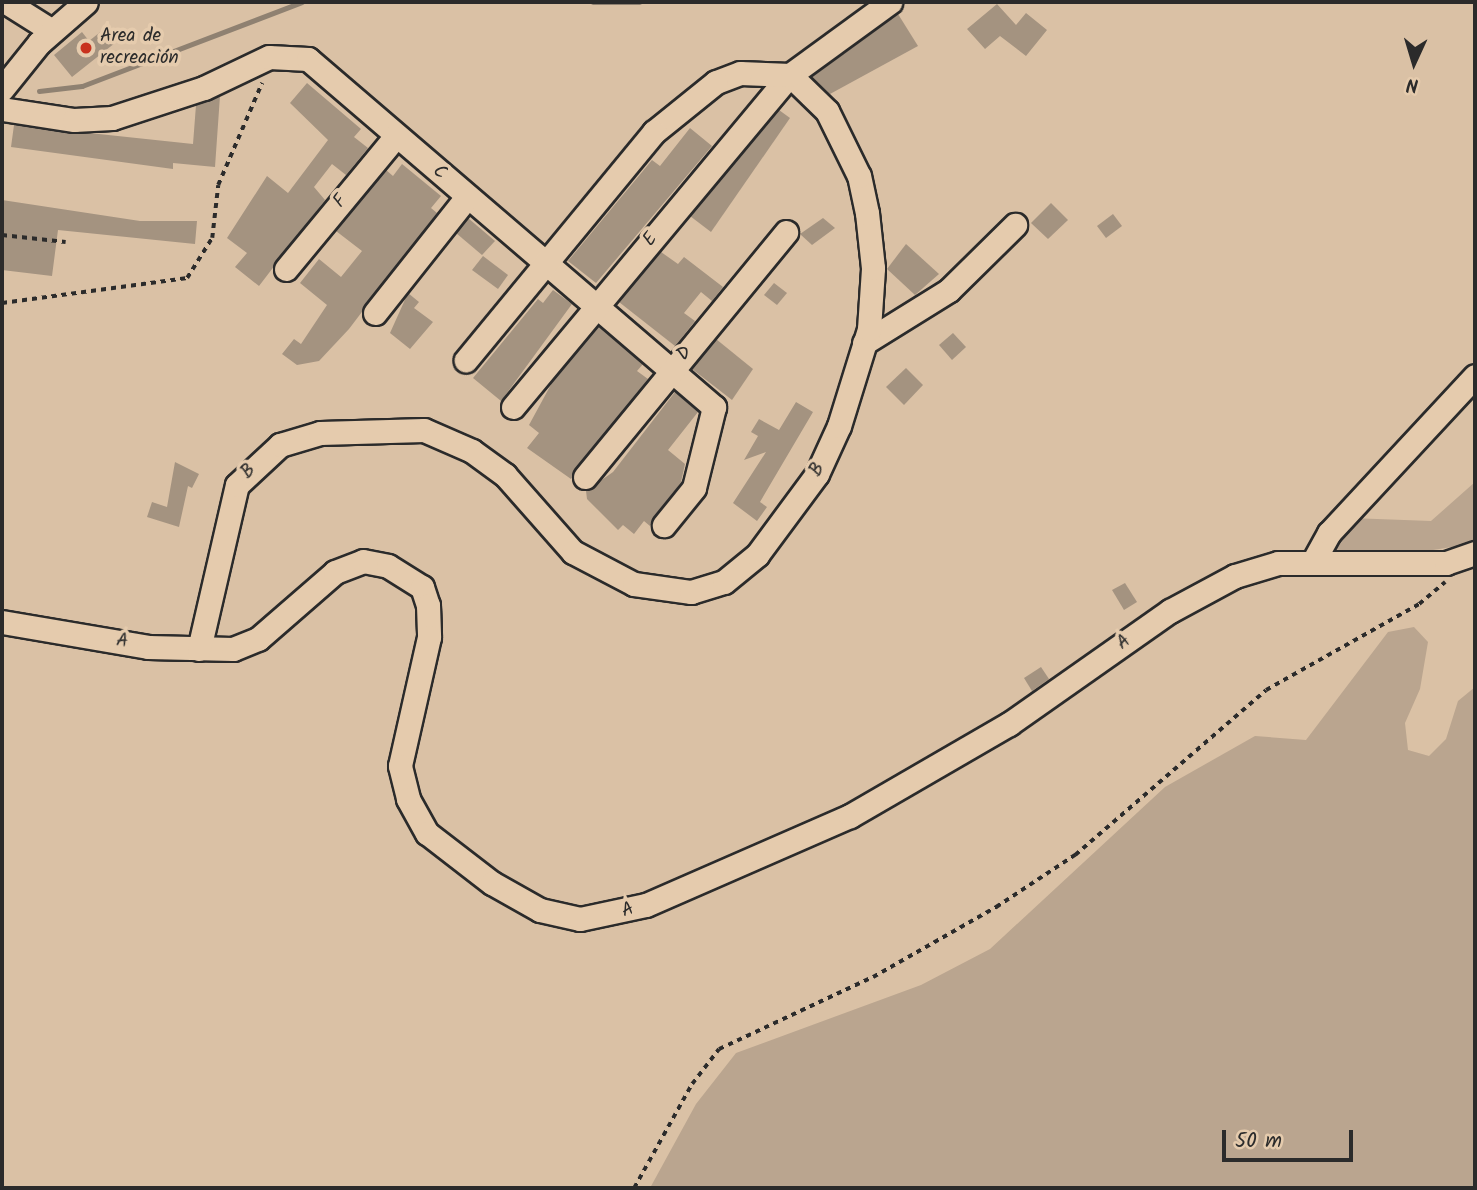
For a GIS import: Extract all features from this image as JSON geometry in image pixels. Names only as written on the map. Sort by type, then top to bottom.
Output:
[{"type":"street","points":[[6,2],[52,31]]},
{"type":"street","points":[[2,89],[52,31],[86,2]]},
{"type":"street","name":"E","points":[[513,407],[790,75],[890,2]]},
{"type":"street","name":"C","points":[[2,109],[74,120],[112,118],[204,88],[269,57],[308,59],[548,266],[673,368],[714,407],[715,422],[695,488],[664,525]]},
{"type":"street","points":[[466,360],[548,266],[654,132],[716,82],[740,74],[790,75]]},
{"type":"street","name":"B","points":[[199,649],[237,485],[280,445],[320,433],[424,430],[472,451],[505,475],[573,552],[603,572],[660,591],[724,582],[757,555],[817,474],[864,343],[873,268],[859,176],[827,111],[790,75]]},
{"type":"street","name":"F","points":[[286,269],[396,136]]},
{"type":"street","points":[[375,313],[467,197]]},
{"type":"street","points":[[864,343],[949,290],[1015,225]]},
{"type":"street","name":"D","points":[[585,477],[786,232]]},
{"type":"street","points":[[1314,560],[1329,533],[1475,376]]},
{"type":"street","name":"A","points":[[2,622],[199,649],[233,649],[258,639],[335,572],[363,561],[411,578],[428,606],[429,637],[403,740],[400,766],[408,799],[427,833],[492,883],[540,910],[592,918],[692,887],[850,816],[1009,724],[1198,594],[1278,563],[1314,560],[1446,563],[1475,553]]},
{"type":"path","points":[[2,303],[187,278],[212,238],[218,185],[269,57]]},
{"type":"path","points":[[2,235],[66,242]]},
{"type":"path","points":[[634,1188],[692,1084],[719,1049],[873,977],[1075,855],[1266,690],[1439,591],[1446,563]]},
{"type":"shaded area","points":[[1475,482],[1475,539],[1464,545],[1396,556],[1330,549],[1350,518],[1431,521]]},
{"type":"shaded area","points":[[1414,627],[1428,642],[1420,689],[1405,723],[1408,750],[1429,756],[1446,739],[1458,701],[1475,687],[1475,1188],[650,1188],[696,1104],[736,1053],[921,985],[990,949],[1165,787],[1255,736],[1306,740],[1388,632]]},
{"type":"building","points":[[997,4],[1016,25],[1026,13],[1047,30],[1026,56],[1000,36],[985,49],[967,29]]},
{"type":"building","points":[[898,14],[918,46],[830,94],[812,77]]},
{"type":"building","name":"Area de recreación","points":[[109,25],[120,39],[72,77],[54,55],[82,32],[89,41]]},
{"type":"building","points":[[307,83],[361,129],[354,137],[368,148],[346,175],[332,164],[314,187],[325,200],[259,286],[235,267],[247,253],[227,238],[267,176],[288,193],[328,140],[290,103]]},
{"type":"building","points":[[220,96],[215,167],[173,163],[173,169],[11,147],[14,125],[193,144],[196,105]]},
{"type":"building","points":[[779,110],[790,118],[711,232],[690,216]]},
{"type":"building","points":[[690,128],[712,146],[596,283],[568,261],[652,160],[660,166]]},
{"type":"building","points":[[402,164],[441,196],[431,208],[437,213],[349,329],[319,361],[297,365],[282,354],[294,339],[301,344],[327,305],[300,283],[319,259],[341,277],[362,251],[336,231],[386,170],[393,176]]},
{"type":"building","points":[[2,200],[140,221],[197,221],[195,244],[58,230],[52,276],[2,270]]},
{"type":"building","points":[[1051,203],[1068,220],[1048,239],[1031,223]]},
{"type":"building","points":[[1113,214],[1122,226],[1106,238],[1097,226]]},
{"type":"building","points":[[468,218],[495,241],[482,255],[456,233]]},
{"type":"building","points":[[823,218],[835,228],[812,245],[800,234]]},
{"type":"building","points":[[906,244],[939,274],[915,295],[887,269]]},
{"type":"building","points":[[661,252],[678,264],[684,257],[723,287],[712,301],[701,292],[684,313],[695,321],[675,346],[619,302]]},
{"type":"building","points":[[483,256],[508,275],[498,289],[472,270]]},
{"type":"building","points":[[774,283],[787,293],[777,305],[764,295]]},
{"type":"building","points":[[553,290],[572,304],[501,401],[473,378],[538,299],[543,303]]},
{"type":"building","points":[[408,293],[419,302],[414,308],[433,322],[410,349],[390,333]]},
{"type":"building","points":[[598,326],[643,364],[637,371],[648,379],[571,479],[527,448],[539,433],[529,425],[554,379]]},
{"type":"building","points":[[953,333],[966,347],[952,360],[939,345]]},
{"type":"building","points":[[716,339],[753,369],[732,400],[692,369]]},
{"type":"building","points":[[906,368],[923,385],[904,405],[886,387]]},
{"type":"building","points":[[675,392],[698,412],[668,450],[685,464],[681,482],[650,526],[644,521],[634,534],[623,525],[618,530],[587,499],[586,491],[613,472]]},
{"type":"building","points":[[796,402],[813,412],[760,502],[767,507],[757,521],[733,503],[766,452],[744,460],[758,436],[751,432],[759,419],[779,430]]},
{"type":"building","points":[[175,462],[199,474],[192,488],[188,486],[179,527],[147,517],[152,502],[167,507]]},
{"type":"building","points":[[1125,583],[1137,602],[1124,610],[1112,590]]},
{"type":"building","points":[[1041,667],[1049,679],[1032,691],[1024,678]]},
{"type":"waterway","points":[[39,91],[82,86],[302,2]]},
{"type":"waterway","points":[[593,2],[639,2]]},
{"type":"place","name":"Area de recreación","points":[[86,48]]}]
